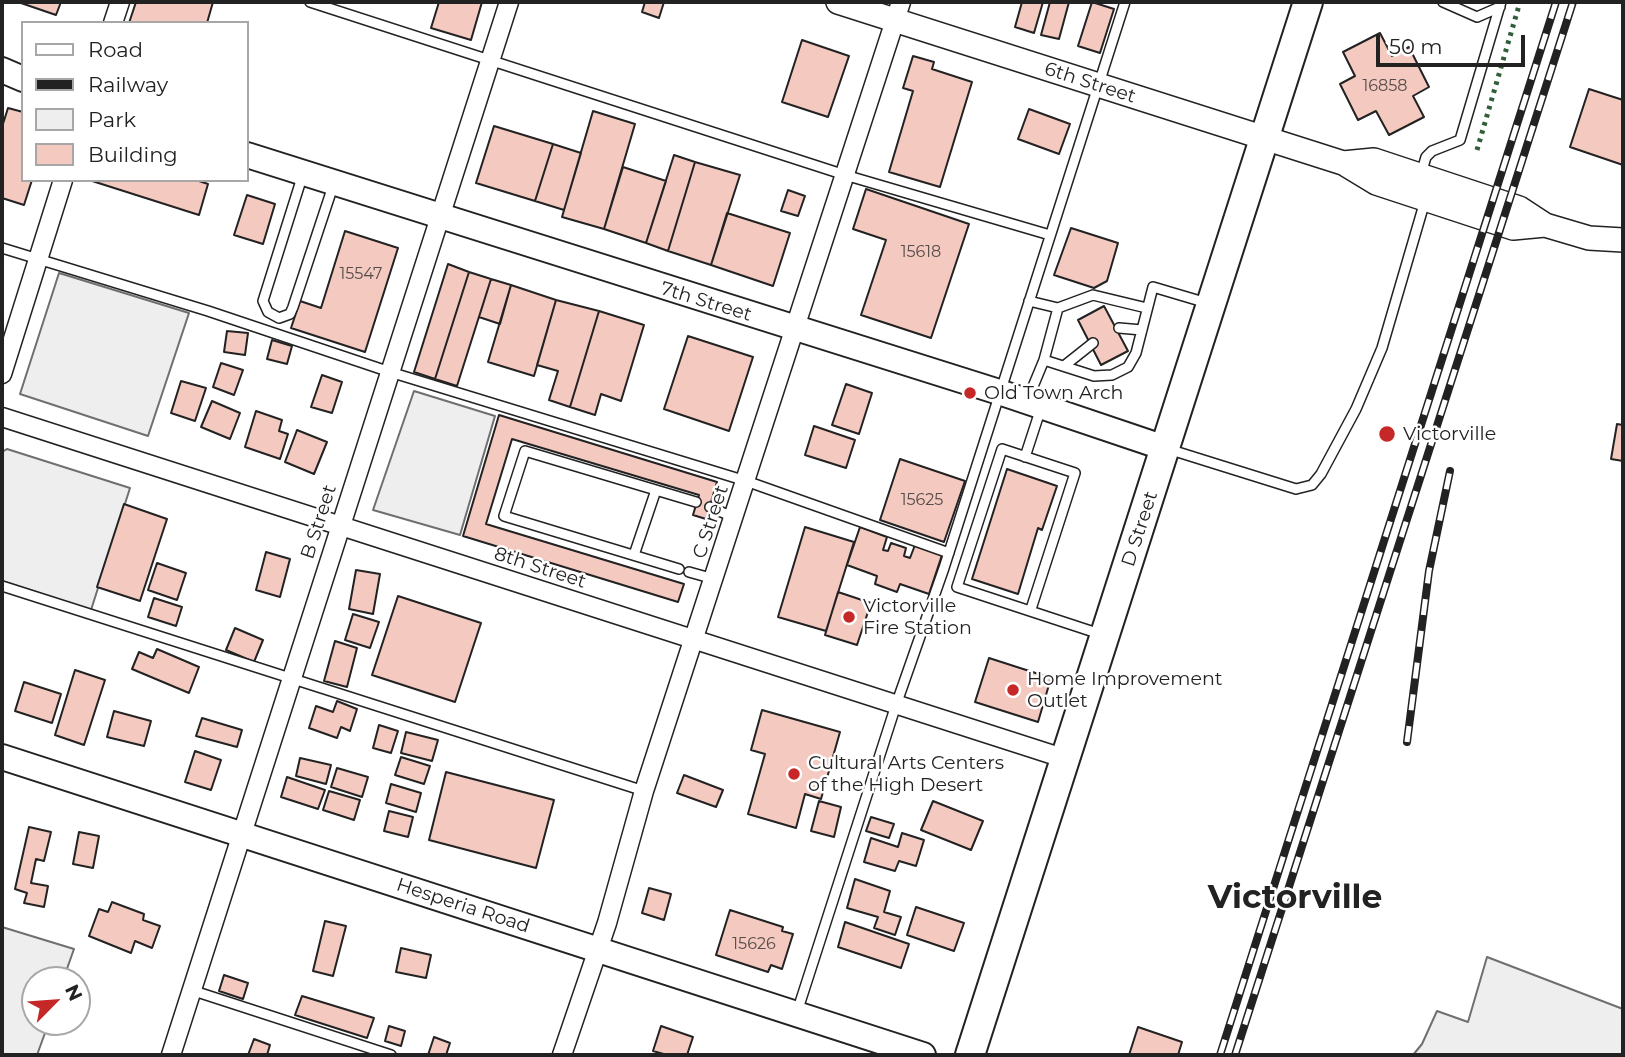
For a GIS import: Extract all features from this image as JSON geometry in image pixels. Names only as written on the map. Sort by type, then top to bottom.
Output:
[{"type":"main road","name":"D Street","points":[[971,1055],[1308,2]]},
{"type":"main road","points":[[2,70],[21,78]]},
{"type":"main road","name":"7th Street","points":[[248,155],[999,392],[1165,448]]},
{"type":"main road","name":"Hesperia Road","points":[[2,757],[923,1055]]},
{"type":"street","points":[[114,21],[120,2]]},
{"type":"street","name":"B Street","points":[[171,1055],[509,2]]},
{"type":"street","name":"6th Street","points":[[838,2],[898,11],[1097,85],[1343,163],[1376,183],[1513,228],[1545,225]]},
{"type":"street","name":"C Street","points":[[562,1055],[598,950],[644,791],[898,11]]},
{"type":"street","name":"6th Street","points":[[1343,163],[1374,160],[1519,208],[1545,225],[1589,238],[1623,240]]},
{"type":"street","points":[[2,373],[62,182]]},
{"type":"street","name":"8th Street","points":[[2,417],[1066,759]]},
{"type":"lane","points":[[310,2],[845,175],[1050,235]]},
{"type":"lane","points":[[796,1014],[1125,2]]},
{"type":"lane","points":[[1443,2],[1477,17],[1500,4]]},
{"type":"lane","points":[[1420,175],[1426,158],[1432,151],[1460,140],[1500,4]]},
{"type":"lane","points":[[303,173],[263,301],[268,312],[279,318],[290,314],[293,307],[335,182]]},
{"type":"lane","points":[[1165,448],[1296,489],[1312,485],[1321,474],[1356,410],[1382,348],[1425,199]]},
{"type":"lane","points":[[2,248],[141,290],[390,372],[746,481],[948,553]]},
{"type":"lane","points":[[1044,360],[1094,376],[1112,375],[1128,367],[1136,353],[1153,287],[1212,304]]},
{"type":"lane","points":[[1029,301],[1058,308],[1093,295],[1147,308]]},
{"type":"lane","points":[[1025,457],[1034,405],[1058,308]]},
{"type":"lane","points":[[1119,328],[1142,330]]},
{"type":"lane","points":[[1064,366],[1093,343]]},
{"type":"lane","points":[[1031,609],[1075,473],[1002,449],[957,587],[1031,609],[1105,636]]},
{"type":"lane","points":[[696,502],[525,451],[504,516],[714,579]]},
{"type":"lane","points":[[634,555],[656,490]]},
{"type":"lane","points":[[710,507],[735,518]]},
{"type":"lane","points":[[2,586],[644,791]]},
{"type":"lane","points":[[191,990],[391,1055]]},
{"type":"green space","points":[[59,273],[189,313],[148,436],[20,394]]},
{"type":"green space","points":[[414,391],[495,416],[460,535],[373,510]]},
{"type":"green space","points":[[7,449],[130,488],[91,610],[2,581],[2,452]]},
{"type":"green space","points":[[2,927],[74,949],[68,966],[21,966],[21,1036],[44,1036],[37,1055],[2,1055]]},
{"type":"green space","points":[[1487,957],[1623,1009],[1623,1055],[1413,1055],[1422,1044],[1437,1011],[1468,1022]]},
{"type":"building","points":[[18,2],[61,2],[56,15]]},
{"type":"building","points":[[136,2],[213,2],[208,21],[130,21]]},
{"type":"building","points":[[439,2],[482,2],[471,40],[431,28]]},
{"type":"building","points":[[645,2],[664,2],[659,18],[642,12]]},
{"type":"building","points":[[1022,2],[1043,2],[1034,33],[1015,27]]},
{"type":"building","points":[[1050,2],[1069,2],[1059,39],[1041,35]]},
{"type":"building","points":[[1092,2],[1114,9],[1100,53],[1078,46]]},
{"type":"building","points":[[1380,33],[1392,56],[1409,47],[1429,87],[1413,96],[1424,117],[1389,135],[1376,111],[1358,120],[1340,84],[1355,76],[1343,52]]},
{"type":"building","points":[[802,40],[849,56],[828,117],[782,102]]},
{"type":"building","points":[[913,56],[934,62],[932,69],[972,82],[940,187],[889,172],[913,91],[903,88]]},
{"type":"building","points":[[1589,89],[1623,100],[1623,165],[1570,147]]},
{"type":"building","points":[[8,108],[21,111],[21,182],[31,182],[24,205],[2,198],[2,127]]},
{"type":"building","points":[[1029,109],[1070,124],[1059,154],[1018,139]]},
{"type":"building","points":[[593,111],[635,124],[604,229],[562,217]]},
{"type":"building","points":[[494,126],[553,144],[535,201],[476,183]]},
{"type":"building","points":[[553,144],[581,153],[564,210],[535,201]]},
{"type":"building","points":[[674,155],[695,162],[668,251],[646,243]]},
{"type":"building","points":[[695,162],[740,175],[711,265],[668,251]]},
{"type":"building","points":[[623,167],[666,181],[646,243],[604,229]]},
{"type":"building","points":[[95,182],[202,182],[208,184],[199,215]]},
{"type":"building","points":[[866,189],[969,224],[931,338],[861,315],[886,240],[853,229]]},
{"type":"building","points":[[788,190],[805,196],[798,216],[781,211]]},
{"type":"building","points":[[247,195],[275,204],[263,244],[234,235]]},
{"type":"building","points":[[727,213],[790,233],[773,286],[711,265]]},
{"type":"building","points":[[1071,228],[1118,243],[1107,281],[1094,288],[1054,275]]},
{"type":"building","points":[[345,231],[398,248],[365,352],[291,328],[300,301],[321,308]]},
{"type":"building","points":[[448,264],[469,272],[435,379],[414,372]]},
{"type":"building","points":[[469,272],[491,279],[457,386],[435,379]]},
{"type":"building","points":[[491,279],[511,285],[500,324],[479,317]]},
{"type":"building","points":[[511,285],[556,300],[534,376],[488,362]]},
{"type":"building","points":[[556,300],[599,311],[570,407],[549,400],[558,371],[537,365]]},
{"type":"building","points":[[1104,306],[1128,351],[1101,365],[1078,320]]},
{"type":"building","points":[[599,311],[644,325],[621,401],[601,394],[595,415],[570,407]]},
{"type":"building","points":[[227,331],[248,333],[245,355],[224,352]]},
{"type":"building","points":[[688,336],[753,357],[729,431],[664,409]]},
{"type":"building","points":[[272,340],[292,346],[287,364],[267,359]]},
{"type":"building","points":[[221,363],[243,370],[234,395],[213,387]]},
{"type":"building","points":[[322,375],[342,382],[332,413],[311,407]]},
{"type":"building","points":[[181,381],[206,388],[195,421],[171,413]]},
{"type":"building","points":[[846,384],[872,393],[859,434],[832,425]]},
{"type":"building","points":[[212,401],[240,413],[230,439],[201,427]]},
{"type":"building","points":[[256,411],[282,420],[279,431],[288,434],[280,459],[245,447]]},
{"type":"building","points":[[499,415],[717,482],[706,519],[693,515],[699,495],[512,439],[486,524],[684,584],[678,602],[463,536]]},
{"type":"building","points":[[1617,424],[1623,425],[1623,461],[1611,459]]},
{"type":"building","points":[[814,426],[855,440],[846,468],[805,455]]},
{"type":"building","points":[[297,430],[327,442],[314,474],[285,462]]},
{"type":"building","points":[[900,459],[965,481],[944,542],[880,520]]},
{"type":"building","points":[[1007,469],[1057,486],[1042,530],[1038,528],[1018,594],[972,579]]},
{"type":"building","points":[[124,504],[167,519],[140,601],[97,587]]},
{"type":"building","points":[[805,527],[854,542],[826,631],[778,617]]},
{"type":"building","points":[[860,527],[887,537],[883,550],[888,551],[891,543],[906,548],[904,556],[910,558],[915,545],[942,555],[929,594],[900,584],[897,592],[875,584],[877,576],[847,565]]},
{"type":"building","points":[[266,552],[290,559],[280,597],[256,590]]},
{"type":"building","points":[[157,563],[186,573],[177,600],[148,590]]},
{"type":"building","points":[[356,570],[380,574],[373,614],[349,609]]},
{"type":"building","name":"Victorville Fire Station","points":[[838,592],[871,603],[857,645],[825,635]]},
{"type":"building","points":[[398,596],[481,623],[455,702],[372,675]]},
{"type":"building","points":[[154,598],[182,607],[176,626],[148,617]]},
{"type":"building","points":[[353,614],[379,622],[370,648],[345,640]]},
{"type":"building","points":[[235,628],[263,640],[254,662],[226,650]]},
{"type":"building","points":[[335,641],[357,648],[347,687],[324,681]]},
{"type":"building","points":[[157,649],[199,667],[189,693],[132,669],[139,652],[153,658]]},
{"type":"building","name":"Home Improvement Outlet","points":[[989,658],[1051,678],[1038,722],[975,702]]},
{"type":"building","points":[[75,670],[105,680],[84,745],[55,735]]},
{"type":"building","points":[[24,682],[61,694],[52,723],[15,711]]},
{"type":"building","points":[[337,701],[357,709],[350,731],[341,727],[337,738],[309,728],[316,706],[333,712]]},
{"type":"building","name":"Cultural Arts Centers of the High Desert","points":[[762,710],[840,732],[821,799],[805,794],[796,828],[748,814],[765,754],[751,750]]},
{"type":"building","points":[[114,711],[151,721],[144,746],[107,737]]},
{"type":"building","points":[[202,718],[242,730],[237,747],[196,736]]},
{"type":"building","points":[[379,725],[398,731],[391,753],[373,748]]},
{"type":"building","points":[[406,732],[438,740],[432,761],[401,753]]},
{"type":"building","points":[[195,751],[221,760],[211,790],[185,782]]},
{"type":"building","points":[[401,757],[430,766],[424,784],[395,775]]},
{"type":"building","points":[[300,758],[331,765],[326,784],[296,776]]},
{"type":"building","points":[[337,768],[368,777],[362,797],[331,787]]},
{"type":"building","points":[[446,772],[554,800],[536,868],[429,840]]},
{"type":"building","points":[[684,775],[723,790],[716,807],[677,793]]},
{"type":"building","points":[[287,777],[325,790],[318,809],[281,797]]},
{"type":"building","points":[[391,784],[421,793],[416,812],[386,803]]},
{"type":"building","points":[[329,791],[360,800],[354,820],[323,810]]},
{"type":"building","points":[[819,801],[841,807],[834,837],[811,831]]},
{"type":"building","points":[[933,801],[983,821],[971,850],[921,830]]},
{"type":"building","points":[[389,811],[413,817],[408,837],[384,831]]},
{"type":"building","points":[[871,817],[894,824],[889,838],[866,831]]},
{"type":"building","points":[[29,827],[51,832],[44,861],[36,859],[31,883],[48,886],[44,907],[24,903],[27,893],[15,889]]},
{"type":"building","points":[[79,832],[99,836],[93,868],[73,864]]},
{"type":"building","points":[[902,833],[924,840],[916,866],[899,861],[895,871],[864,862],[871,838],[898,847]]},
{"type":"building","points":[[855,879],[890,891],[884,912],[901,917],[895,935],[874,928],[878,917],[847,908]]},
{"type":"building","points":[[649,888],[671,894],[664,920],[642,913]]},
{"type":"building","points":[[112,902],[144,914],[143,920],[160,926],[152,948],[135,941],[131,953],[89,936],[99,909],[108,912]]},
{"type":"building","points":[[916,907],[964,923],[954,951],[907,935]]},
{"type":"building","points":[[730,910],[783,927],[782,931],[793,934],[782,969],[771,965],[768,972],[716,955]]},
{"type":"building","points":[[325,921],[346,926],[333,976],[313,971]]},
{"type":"building","points":[[845,922],[909,944],[901,968],[838,947]]},
{"type":"building","points":[[401,948],[431,955],[426,978],[396,972]]},
{"type":"building","points":[[224,975],[248,983],[243,999],[219,991]]},
{"type":"building","points":[[302,996],[374,1018],[367,1038],[295,1015]]},
{"type":"building","points":[[389,1026],[405,1031],[401,1046],[385,1041]]},
{"type":"building","points":[[661,1026],[693,1037],[687,1055],[667,1055],[653,1051]]},
{"type":"building","points":[[1138,1027],[1182,1042],[1178,1055],[1129,1055]]},
{"type":"building","points":[[434,1037],[450,1043],[446,1055],[428,1055]]},
{"type":"building","points":[[254,1039],[270,1045],[267,1055],[248,1055]]},
{"type":"railway","points":[[1220,1055],[1556,2]]},
{"type":"railway","points":[[1235,1055],[1573,2]]},
{"type":"railway","points":[[1407,742],[1429,571],[1450,471]]},
{"type":"hedge","points":[[1477,150],[1520,2]]},
{"type":"place","name":"Old Town Arch","points":[[970,393]]},
{"type":"place","name":"Victorville","points":[[1387,434]]},
{"type":"place","name":"Victorville Fire Station","points":[[849,617]]},
{"type":"place","name":"Home Improvement Outlet","points":[[1013,690]]},
{"type":"place","name":"Cultural Arts Centers of the High Desert","points":[[794,774]]},
{"type":"district","name":"Victorville","points":[[1295,898]]}]
